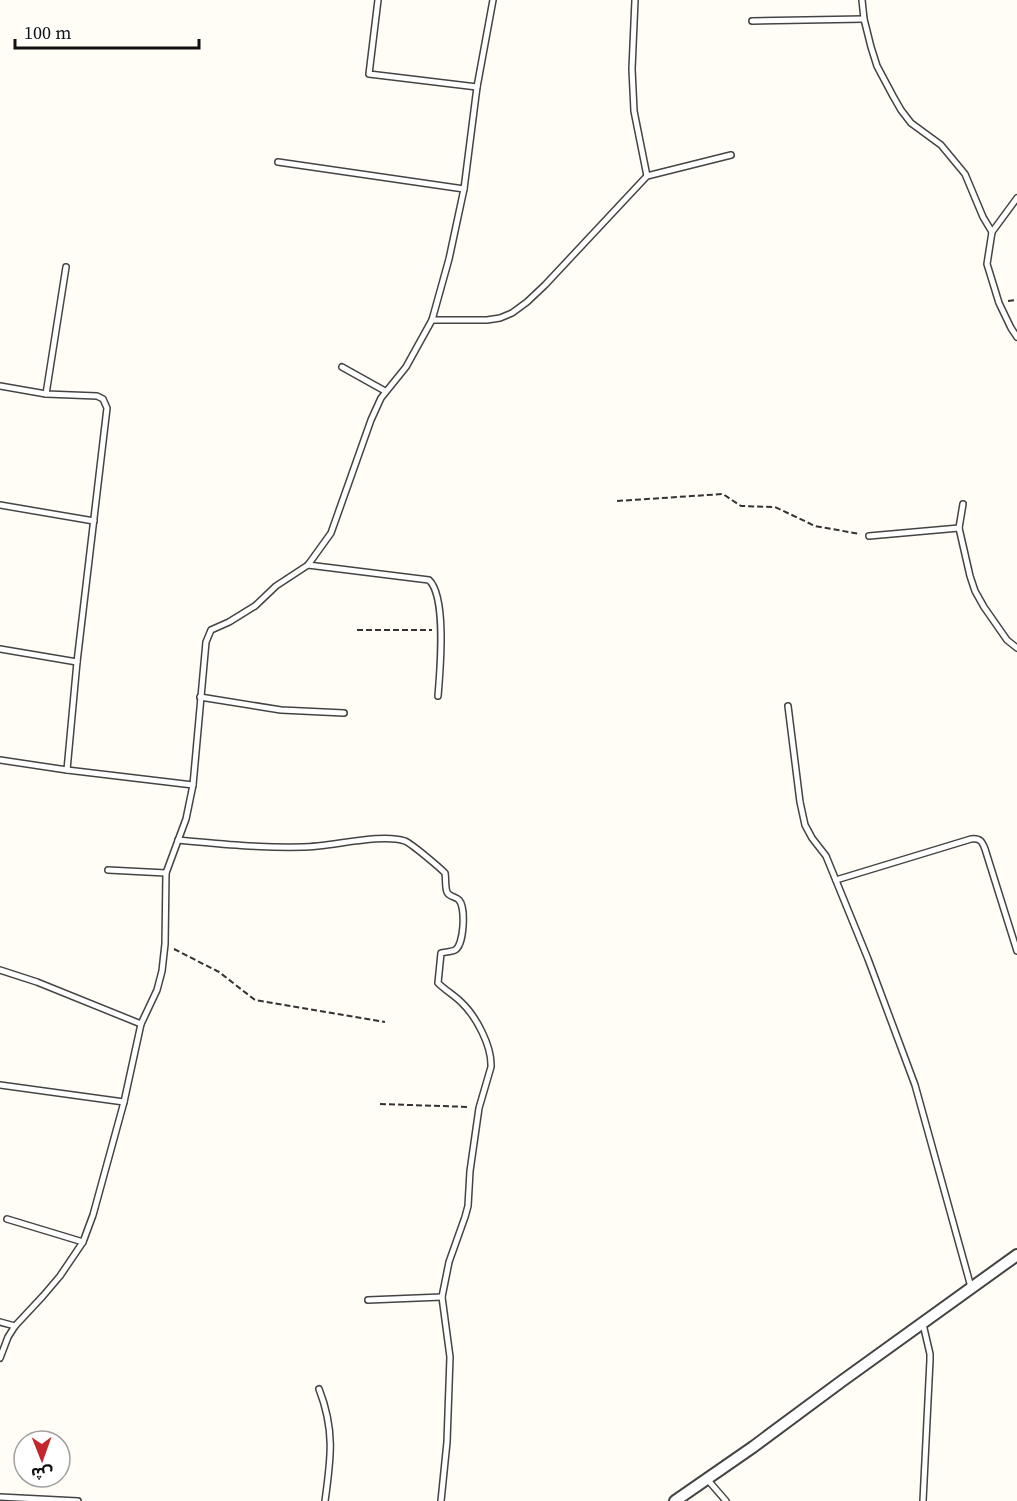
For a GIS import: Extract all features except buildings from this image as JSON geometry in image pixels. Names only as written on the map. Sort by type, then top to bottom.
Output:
[{"type":"street","points":[[675,1501],[1017,1255]]},
{"type":"lane","points":[[378,0],[369,74],[477,87]]},
{"type":"lane","points":[[0,1358],[15,1326],[60,1276],[83,1242],[93,1215],[124,1102],[141,1024],[157,990],[162,971],[165,944],[166,873],[186,819],[193,785],[206,642],[211,630],[248,611],[276,586],[308,565],[331,533],[370,420],[385,392],[406,367],[432,320],[449,259],[464,189],[477,87],[493,0]]},
{"type":"lane","points":[[635,0],[632,69],[634,111],[647,176]]},
{"type":"lane","points":[[862,0],[871,47],[878,66],[901,110],[910,123],[941,145],[965,174],[983,217],[992,232]]},
{"type":"lane","points":[[752,21],[864,19]]},
{"type":"lane","points":[[432,320],[487,320],[512,313],[545,285],[647,176],[731,155]]},
{"type":"lane","points":[[278,162],[464,189]]},
{"type":"lane","points":[[1017,198],[992,232],[987,264],[999,303],[1017,337]]},
{"type":"lane","points":[[46,394],[66,267]]},
{"type":"lane","points":[[342,367],[385,392]]},
{"type":"lane","points":[[0,386],[46,394],[97,396],[106,404],[107,416],[77,662],[67,770]]},
{"type":"lane","points":[[963,504],[959,528],[975,591],[1007,639],[1017,648]]},
{"type":"lane","points":[[0,505],[94,520]]},
{"type":"lane","points":[[869,536],[959,528]]},
{"type":"lane","points":[[308,565],[429,580],[433,584],[441,631],[438,696]]},
{"type":"lane","points":[[0,649],[77,662]]},
{"type":"lane","points":[[200,697],[280,710],[345,713]]},
{"type":"lane","points":[[788,706],[805,825],[826,856],[868,959],[915,1085],[972,1288]]},
{"type":"lane","points":[[0,760],[193,785]]},
{"type":"lane","points":[[178,840],[251,847],[295,847],[374,840],[403,841],[442,870],[446,875],[447,892],[459,900],[464,918],[463,928],[457,948],[454,951],[441,953],[438,981],[440,986],[462,1003],[475,1020],[488,1047],[491,1067],[479,1107],[468,1206],[449,1262],[442,1297],[450,1357],[447,1442],[441,1501]]},
{"type":"lane","points":[[836,880],[964,841],[980,840],[986,849],[1017,951]]},
{"type":"lane","points":[[108,870],[166,873]]},
{"type":"lane","points":[[0,970],[37,982],[141,1024]]},
{"type":"lane","points":[[0,1085],[124,1102]]},
{"type":"lane","points":[[7,1219],[83,1242]]},
{"type":"lane","points":[[368,1300],[442,1297]]},
{"type":"lane","points":[[0,1322],[15,1326]]},
{"type":"lane","points":[[923,1324],[930,1360],[923,1501]]},
{"type":"lane","points":[[319,1389],[327,1409],[330,1429],[331,1455],[326,1501]]},
{"type":"lane","points":[[707,1479],[726,1501]]},
{"type":"lane","points":[[0,1497],[78,1501]]},
{"type":"path","points":[[617,501],[723,494],[741,506],[775,507],[815,526],[869,536]]},
{"type":"path","points":[[357,630],[441,631]]},
{"type":"path","points":[[165,944],[219,972],[255,1000],[385,1022]]},
{"type":"path","points":[[380,1104],[479,1107]]}]
